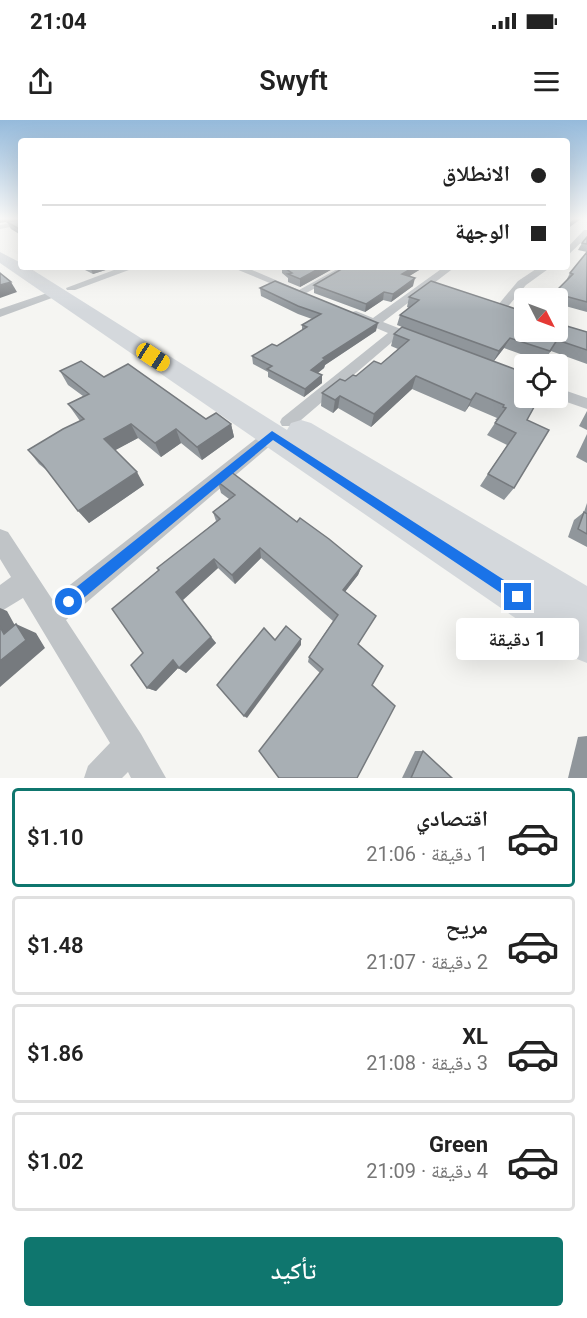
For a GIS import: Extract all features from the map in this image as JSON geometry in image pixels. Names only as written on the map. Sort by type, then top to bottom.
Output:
[{"type":"main road","points":[[0,256],[18,266]]},
{"type":"main road","points":[[26,270],[64,291],[280,428],[587,608]]},
{"type":"main road","points":[[40,270],[64,291]]},
{"type":"main road","points":[[280,428],[587,642]]},
{"type":"street","points":[[0,314],[124,270]]},
{"type":"street","points":[[246,270],[322,301]]},
{"type":"street","points":[[301,293],[343,270]]},
{"type":"street","points":[[374,323],[435,284],[447,270]]},
{"type":"street","points":[[517,288],[542,270]]},
{"type":"street","points":[[514,290],[497,306],[514,313]]},
{"type":"street","points":[[343,310],[428,344]]},
{"type":"street","points":[[50,617],[396,332]]},
{"type":"street","points":[[568,397],[587,404]]},
{"type":"street","points":[[0,538],[150,778]]},
{"type":"street","points":[[0,600],[26,580]]},
{"type":"street","points":[[100,778],[130,745]]},
{"type":"building","points":[[587,252],[587,302],[568,297],[568,288],[559,288],[573,274],[570,273]]},
{"type":"building","points":[[288,270],[316,270],[300,279],[288,274],[292,273]]},
{"type":"building","points":[[340,270],[409,270],[402,274],[415,278],[393,294],[384,292],[366,304],[314,285]]},
{"type":"building","points":[[0,273],[11,282],[0,285]]},
{"type":"building","points":[[275,281],[378,323],[323,358],[325,359],[311,370],[322,375],[305,389],[267,369],[272,366],[252,356],[272,344],[277,346],[307,327],[302,325],[321,314],[260,288]]},
{"type":"building","points":[[431,281],[514,308],[514,339],[510,338],[499,351],[400,315],[419,300],[409,297]]},
{"type":"building","points":[[568,326],[587,332],[587,350],[563,342],[568,342]]},
{"type":"building","points":[[402,327],[514,369],[514,408],[534,408],[527,420],[549,430],[514,488],[488,474],[516,433],[495,423],[506,408],[503,407],[504,405],[476,393],[471,400],[416,376],[374,414],[340,396],[335,400],[322,393],[340,379],[345,381],[353,375],[356,376],[374,361],[381,364],[409,340],[394,334]]},
{"type":"building","points":[[522,342],[556,342],[550,351]]},
{"type":"building","points":[[81,361],[104,377],[128,364],[206,419],[216,413],[231,424],[197,447],[176,429],[155,443],[131,424],[104,439],[137,472],[78,511],[43,465],[28,450],[84,419],[68,404],[89,394],[60,371]]},
{"type":"building","points":[[230,471],[297,522],[300,518],[362,566],[343,590],[376,616],[358,644],[383,666],[372,685],[395,706],[357,778],[279,778],[259,751],[323,669],[309,657],[338,615],[260,548],[232,575],[214,559],[176,592],[211,637],[179,668],[173,660],[147,688],[131,665],[143,653],[112,609],[159,570],[157,568],[220,519],[213,512],[235,495],[218,482]]},
{"type":"building","points":[[584,512],[587,514],[587,534],[578,529]]},
{"type":"building","points":[[16,624],[26,640],[0,661],[0,627],[4,634]]},
{"type":"building","points":[[286,626],[301,639],[244,716],[217,685],[264,628],[275,640]]},
{"type":"building","points":[[423,751],[452,778],[411,778]]},
{"type":"route","points":[[69,602],[272,435],[518,597]]}]
